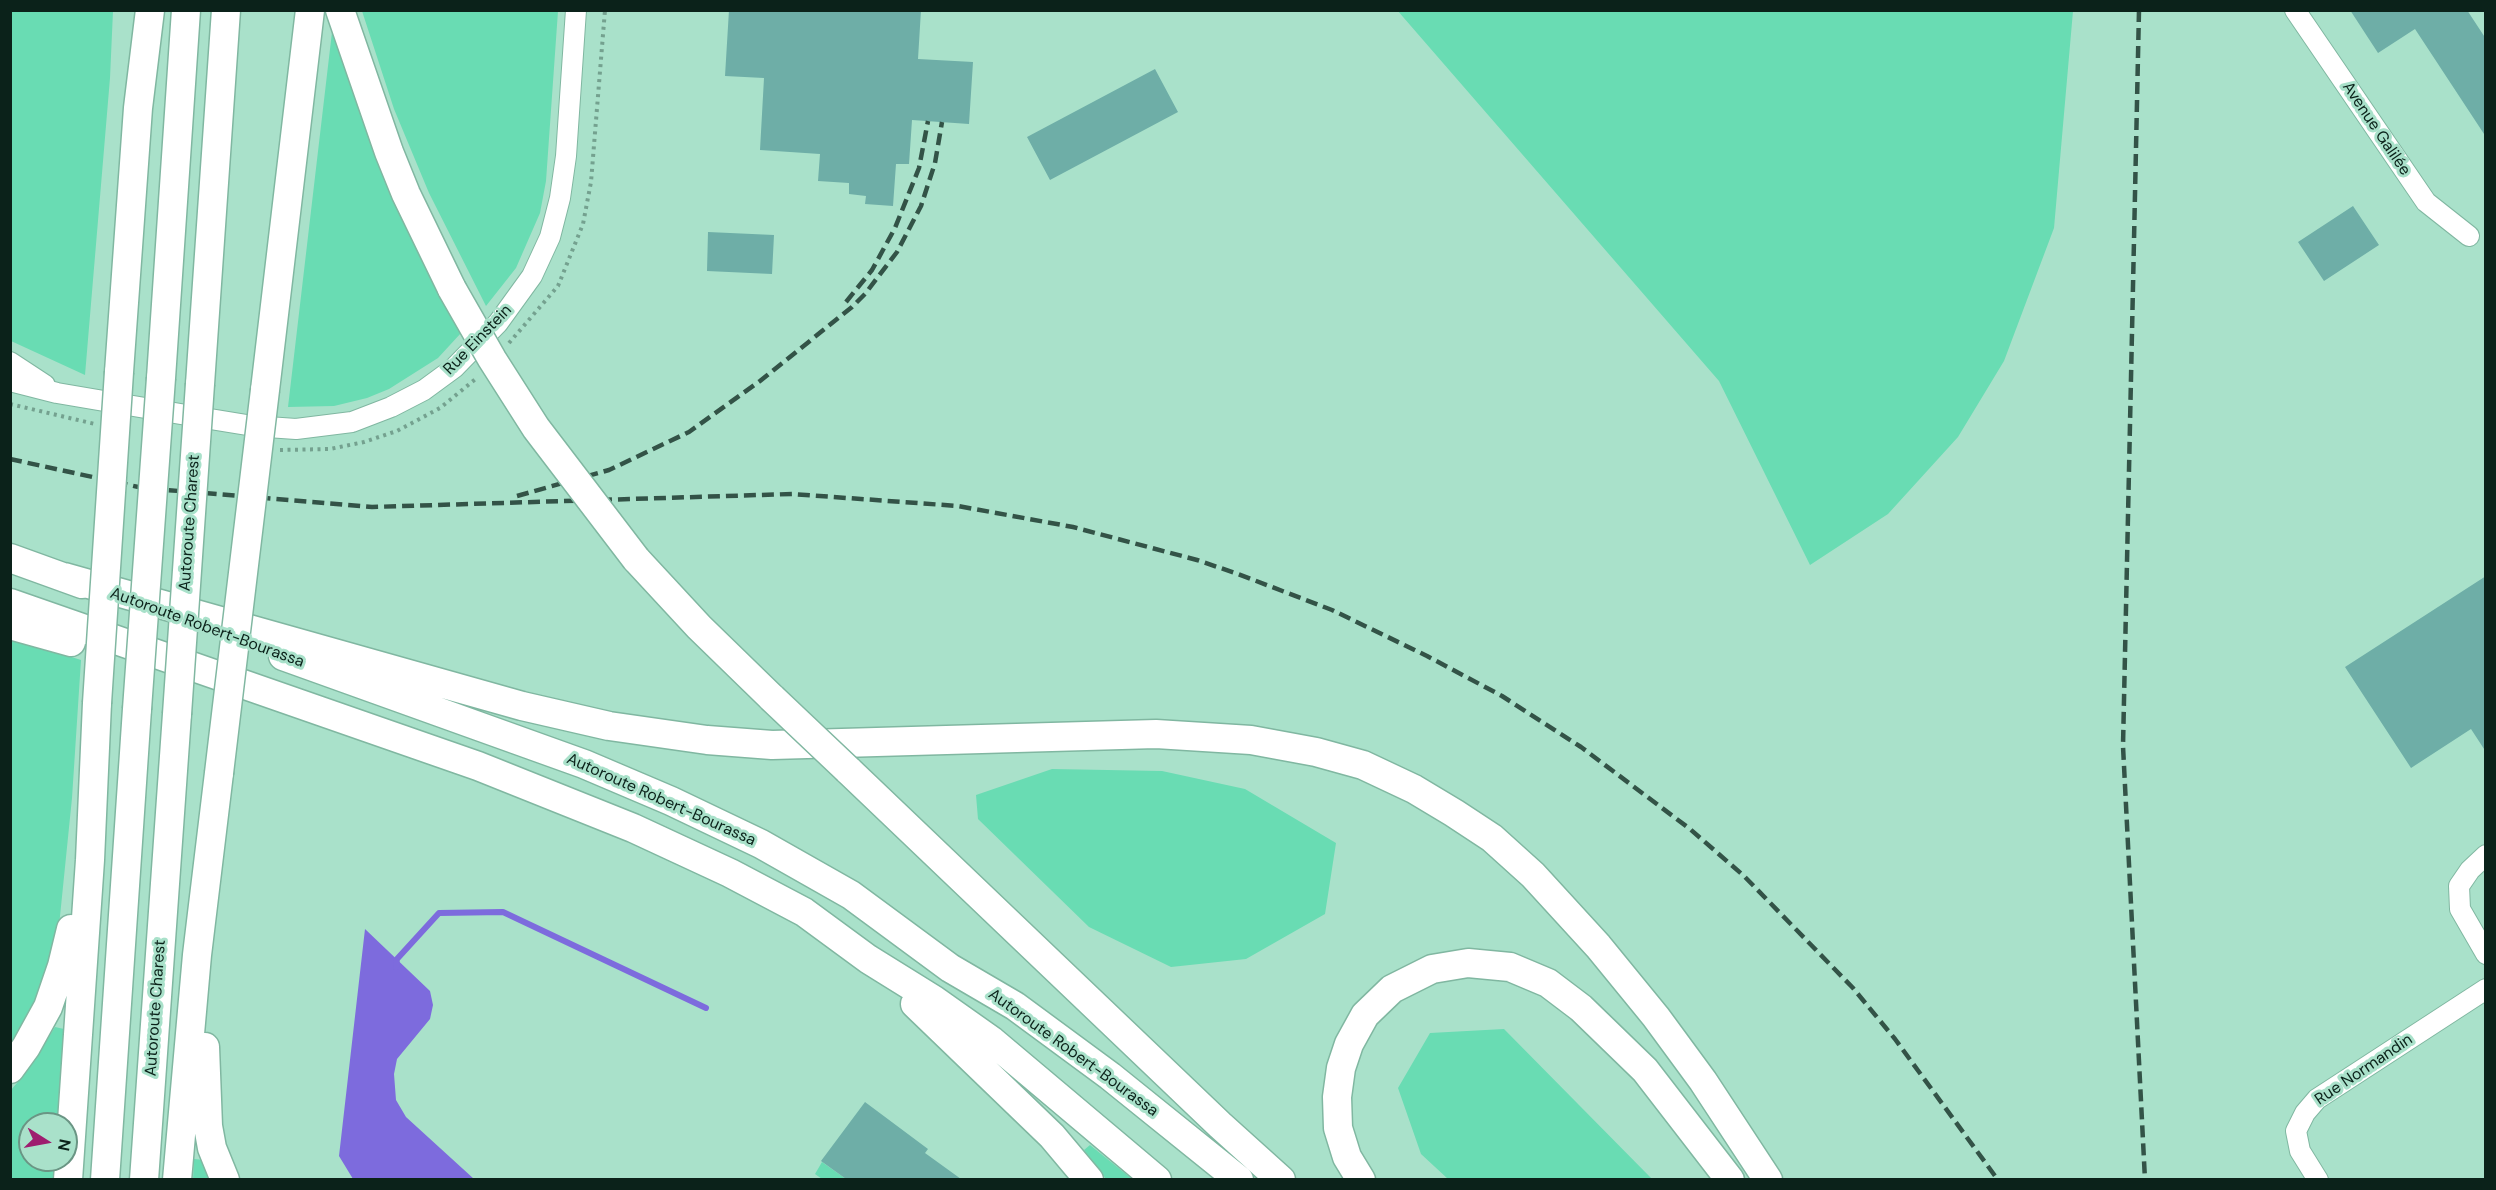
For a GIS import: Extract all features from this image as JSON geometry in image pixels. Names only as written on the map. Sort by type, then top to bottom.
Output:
[{"type":"highway","points":[[138,108],[140,10]]},
{"type":"highway","points":[[68,1179],[90,860],[97,703],[119,372],[138,108],[150,10]]},
{"type":"highway","points":[[105,1179],[186,10]]},
{"type":"highway","name":"Autoroute Charest","points":[[144,1179],[226,10]]},
{"type":"highway","points":[[177,1179],[197,956],[310,10]]},
{"type":"highway","points":[[340,10],[389,152],[406,194],[452,289],[492,359],[536,428],[636,559],[699,627],[772,698],[1211,1117],[1281,1179]]},
{"type":"highway","name":"Autoroute Robert-Bourassa","points":[[10,558],[584,764],[671,801],[761,844],[851,895],[950,968],[1015,1006],[1110,1076],[1239,1179]]},
{"type":"highway","points":[[64,578],[522,706],[609,726],[696,739],[772,745],[1156,734],[1251,740],[1316,752],[1363,765],[1414,789],[1454,813],[1492,838],[1533,875],[1598,946],[1656,1017],[1703,1081],[1768,1179]]},
{"type":"highway","points":[[10,603],[478,766],[633,828],[730,873],[804,912],[868,959],[934,1000],[992,1041],[1157,1179]]},
{"type":"highway","points":[[10,625],[279,697]]},
{"type":"highway","points":[[10,1069],[38,1027],[63,966],[72,919],[97,703]]},
{"type":"highway","points":[[208,869],[206,1104],[212,1148],[225,1179]]},
{"type":"highway","points":[[868,959],[1052,1136],[1089,1179]]},
{"type":"highway","points":[[1361,1179],[1347,1157],[1338,1128],[1341,1068],[1349,1044],[1365,1015],[1392,989],[1432,969],[1468,963],[1510,967],[1548,983],[1581,1008],[1645,1070],[1730,1179]]},
{"type":"street","name":"Rue Einstein","points":[[10,381],[57,393],[253,426],[296,429],[332,425],[371,416],[409,399],[440,380],[510,309],[532,276],[550,237],[560,198],[564,167],[576,10]]},
{"type":"street","name":"Avenue Galilée","points":[[2295,10],[2426,202],[2469,236]]},
{"type":"street","points":[[10,362],[57,393]]},
{"type":"street","points":[[2486,855],[2470,870],[2459,886],[2460,909],[2486,954]]},
{"type":"street","name":"Rue Normandin","points":[[2318,1179],[2300,1151],[2296,1131],[2305,1113],[2317,1099],[2486,989]]},
{"type":"path","points":[[502,352],[558,286],[581,231],[591,182],[605,10]]},
{"type":"path","points":[[274,450],[330,449],[364,442],[397,431],[424,418],[447,403],[486,369]]},
{"type":"path","points":[[10,404],[97,424]]},
{"type":"green space","points":[[1397,10],[2073,11],[2054,228],[2004,361],[1958,437],[1888,514],[1810,565],[1719,381]]},
{"type":"green space","points":[[10,11],[113,11],[110,78],[85,375],[11,341]]},
{"type":"green space","points":[[362,11],[558,11],[546,181],[540,213],[516,268],[486,306],[429,193],[394,109]]},
{"type":"green space","points":[[332,32],[367,129],[461,333],[438,358],[389,389],[367,398],[334,406],[288,407]]},
{"type":"green space","points":[[11,638],[81,660],[72,798],[59,926],[36,1002],[11,1045]]},
{"type":"green space","points":[[1052,769],[1162,771],[1245,789],[1336,843],[1325,914],[1246,959],[1171,967],[1089,927],[978,819],[976,795]]},
{"type":"green space","points":[[55,1027],[64,1029],[59,1112],[18,1112],[18,1172],[54,1172],[54,1179],[11,1180],[11,1090],[27,1071]]},
{"type":"green space","points":[[1504,1029],[1652,1179],[1448,1179],[1421,1154],[1398,1088],[1430,1033]]},
{"type":"green space","points":[[1090,1145],[1132,1179],[1106,1179],[1084,1150]]},
{"type":"green space","points":[[194,1159],[204,1160],[211,1179],[193,1180]]},
{"type":"green space","points":[[822,1162],[846,1179],[822,1179],[815,1174]]},
{"type":"shaded area","points":[[365,929],[430,991],[433,1005],[430,1019],[397,1059],[394,1074],[396,1100],[406,1117],[474,1179],[353,1179],[339,1156]]},
{"type":"building","points":[[729,10],[921,10],[918,59],[973,62],[969,124],[912,120],[909,164],[896,164],[893,206],[865,204],[866,196],[849,194],[849,183],[818,181],[820,154],[760,150],[764,78],[725,76]]},
{"type":"building","points":[[2350,10],[2467,10],[2486,39],[2486,137],[2415,29],[2378,53]]},
{"type":"building","points":[[1155,69],[1178,112],[1050,180],[1027,137]]},
{"type":"building","points":[[2353,206],[2379,245],[2324,281],[2298,242]]},
{"type":"building","points":[[708,232],[774,235],[772,274],[707,271]]},
{"type":"building","points":[[2486,576],[2486,752],[2471,729],[2411,768],[2345,667]]},
{"type":"building","points":[[865,1102],[928,1149],[925,1153],[961,1179],[846,1179],[821,1161]]},
{"type":"waterway","points":[[396,967],[397,959],[439,913],[503,912],[706,1008]]},
{"type":"railway","points":[[2139,10],[2123,746],[2145,1180]]},
{"type":"railway","points":[[846,302],[872,270],[895,228],[919,168],[928,121]]},
{"type":"railway","points":[[517,496],[609,470],[689,432],[760,381],[852,307],[865,294],[897,252],[921,206],[935,163],[942,122]]},
{"type":"railway","points":[[10,459],[143,488],[372,507],[792,494],[958,506],[1073,527],[1197,560],[1238,574],[1332,610],[1427,656],[1502,696],[1581,747],[1690,829],[1744,876],[1853,988],[1895,1039],[1998,1180]]}]
